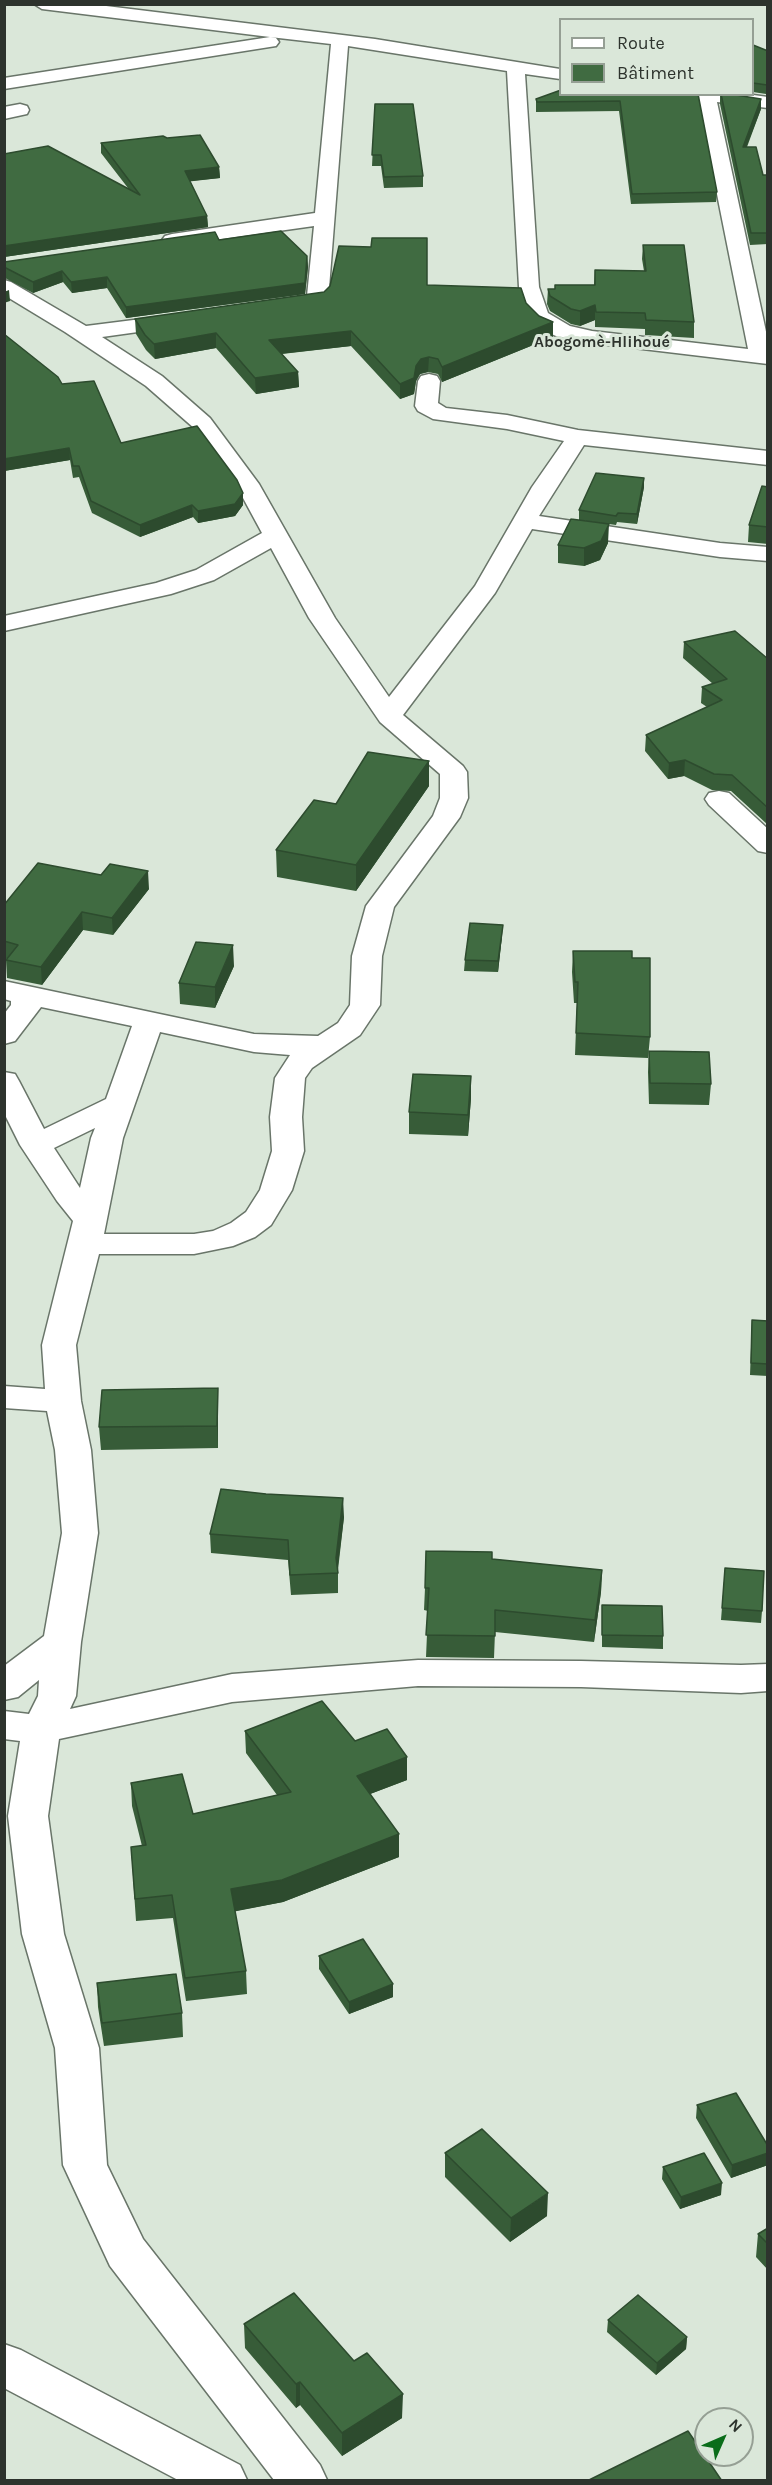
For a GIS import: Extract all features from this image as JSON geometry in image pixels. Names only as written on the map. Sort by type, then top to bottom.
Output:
[{"type":"street","points":[[42,4],[340,40],[559,74]]},
{"type":"street","points":[[235,27],[239,8]]},
{"type":"street","points":[[4,84],[310,36]]},
{"type":"street","points":[[258,309],[318,301],[340,40]]},
{"type":"street","points":[[516,67],[529,287],[538,316],[548,324],[564,331],[592,337],[764,358],[707,96]]},
{"type":"street","points":[[721,96],[768,103]]},
{"type":"street","points":[[147,244],[325,218]]},
{"type":"street","points":[[4,286],[82,333],[154,381],[202,423],[247,484],[274,536],[322,618],[389,716],[453,772],[454,798],[435,833],[380,906],[367,956],[364,1005],[349,1029],[300,1062],[290,1078],[286,1117],[288,1151],[276,1190],[260,1218],[243,1230],[228,1236],[194,1244],[87,1232]]},
{"type":"street","points":[[82,333],[200,317]]},
{"type":"street","points":[[429,381],[426,406],[432,411],[507,422],[578,436],[768,458]]},
{"type":"street","points":[[389,716],[486,588],[578,436]]},
{"type":"street","points":[[525,521],[720,550],[768,554]]},
{"type":"street","points":[[4,624],[162,589],[205,575],[274,536]]},
{"type":"street","points":[[719,800],[768,845]]},
{"type":"street","points":[[16,992],[254,1043],[323,1045]]},
{"type":"street","points":[[4,1035],[26,1006],[16,992]]},
{"type":"street","points":[[23,1727],[57,1696],[62,1642],[80,1533],[73,1450],[63,1401],[59,1345],[107,1138],[149,1021]]},
{"type":"street","points":[[4,1081],[36,1145],[68,1194],[87,1232]]},
{"type":"street","points":[[36,1145],[119,1104]]},
{"type":"street","points":[[4,1397],[63,1401]]},
{"type":"street","points":[[4,1687],[62,1642]]},
{"type":"street","points":[[23,1727],[232,1688],[417,1673],[581,1674],[741,1679],[768,1677]]},
{"type":"street","points":[[23,1727],[28,1816],[43,1934],[77,2048],[86,2164],[126,2252],[303,2481]]},
{"type":"street","points":[[4,2364],[223,2481]]},
{"type":"building","points":[[754,45],[768,51],[767,85],[754,83]]},
{"type":"building","points":[[559,91],[559,96],[698,96],[717,192],[632,194],[620,101],[537,102],[536,99]]},
{"type":"building","points":[[721,96],[761,99],[743,147],[756,147],[763,175],[768,175],[768,233],[751,233]]},
{"type":"building","points":[[375,104],[413,104],[423,176],[384,177],[381,155],[372,155]]},
{"type":"building","points":[[200,135],[219,167],[185,171],[207,216],[4,246],[4,154],[48,146],[140,195],[101,143],[163,136],[167,138]]},
{"type":"building","points":[[281,231],[307,256],[305,283],[126,307],[107,277],[71,282],[62,271],[33,282],[4,267],[4,262],[215,232],[219,240]]},
{"type":"building","points":[[372,238],[427,238],[427,285],[521,288],[526,303],[539,316],[553,322],[442,367],[438,359],[429,357],[421,359],[416,366],[414,378],[400,384],[351,331],[269,340],[298,372],[255,378],[216,333],[154,344],[135,319],[324,292],[330,286],[339,246],[371,247]]},
{"type":"building","points":[[643,245],[684,245],[694,322],[646,320],[645,313],[596,312],[595,305],[580,311],[571,309],[550,296],[548,289],[555,289],[555,285],[595,285],[595,270],[646,271]]},
{"type":"building","points":[[4,334],[58,377],[62,384],[94,381],[121,443],[197,426],[237,480],[243,493],[235,504],[198,511],[192,505],[140,525],[91,501],[79,466],[73,466],[69,448],[4,459]]},
{"type":"building","points":[[596,473],[644,478],[637,514],[618,513],[616,516],[579,510]]},
{"type":"building","points":[[762,486],[768,487],[768,527],[749,525]]},
{"type":"building","points":[[571,519],[609,524],[601,541],[584,548],[558,545]]},
{"type":"building","points":[[735,631],[768,659],[768,808],[732,775],[714,774],[685,760],[669,763],[646,735],[722,700],[702,687],[727,679],[684,642]]},
{"type":"building","points":[[368,752],[429,761],[356,865],[276,850],[314,800],[336,804]]},
{"type":"building","points":[[38,863],[101,875],[110,864],[148,871],[112,918],[82,912],[41,967],[6,960],[18,945],[4,941],[4,905]]},
{"type":"building","points":[[470,923],[503,925],[498,961],[465,960]]},
{"type":"building","points":[[196,942],[233,945],[215,987],[179,983]]},
{"type":"building","points":[[573,951],[632,951],[632,958],[650,958],[650,1037],[576,1033],[578,982],[575,982]]},
{"type":"building","points":[[649,1051],[709,1052],[711,1084],[650,1083]]},
{"type":"building","points":[[413,1074],[471,1076],[468,1115],[409,1112]]},
{"type":"building","points":[[752,1320],[768,1321],[768,1364],[751,1363]]},
{"type":"building","points":[[218,1388],[217,1426],[99,1427],[102,1390]]},
{"type":"building","points":[[221,1489],[343,1498],[336,1558],[338,1573],[290,1575],[288,1540],[210,1534]]},
{"type":"building","points":[[426,1551],[492,1552],[492,1559],[602,1570],[595,1620],[495,1610],[495,1636],[426,1635],[429,1588],[425,1588]]},
{"type":"building","points":[[725,1568],[764,1571],[762,1611],[722,1608]]},
{"type":"building","points":[[602,1605],[662,1606],[663,1636],[602,1635]]},
{"type":"building","points":[[322,1701],[355,1741],[387,1729],[407,1757],[357,1776],[399,1834],[282,1880],[231,1889],[246,1971],[185,1978],[172,1895],[135,1899],[131,1847],[146,1845],[131,1783],[182,1774],[193,1814],[291,1792],[245,1731]]},
{"type":"building","points":[[363,1939],[393,1984],[349,2002],[319,1956]]},
{"type":"building","points":[[176,1974],[182,2013],[102,2023],[97,1983]]},
{"type":"building","points":[[736,2093],[768,2146],[768,2153],[732,2165],[697,2105]]},
{"type":"building","points":[[482,2129],[548,2193],[511,2218],[445,2153]]},
{"type":"building","points":[[704,2153],[722,2183],[681,2197],[663,2167]]},
{"type":"building","points":[[768,2228],[768,2244],[758,2234]]},
{"type":"building","points":[[294,2293],[354,2361],[367,2353],[403,2394],[342,2433],[300,2382],[296,2384],[244,2324]]},
{"type":"building","points":[[638,2295],[687,2337],[657,2363],[608,2320]]},
{"type":"building","points":[[688,2431],[694,2440],[694,2467],[712,2467],[722,2481],[587,2481]]},
{"type":"district","name":"Abogomè-Hlihoué","points":[[602,342]]}]
